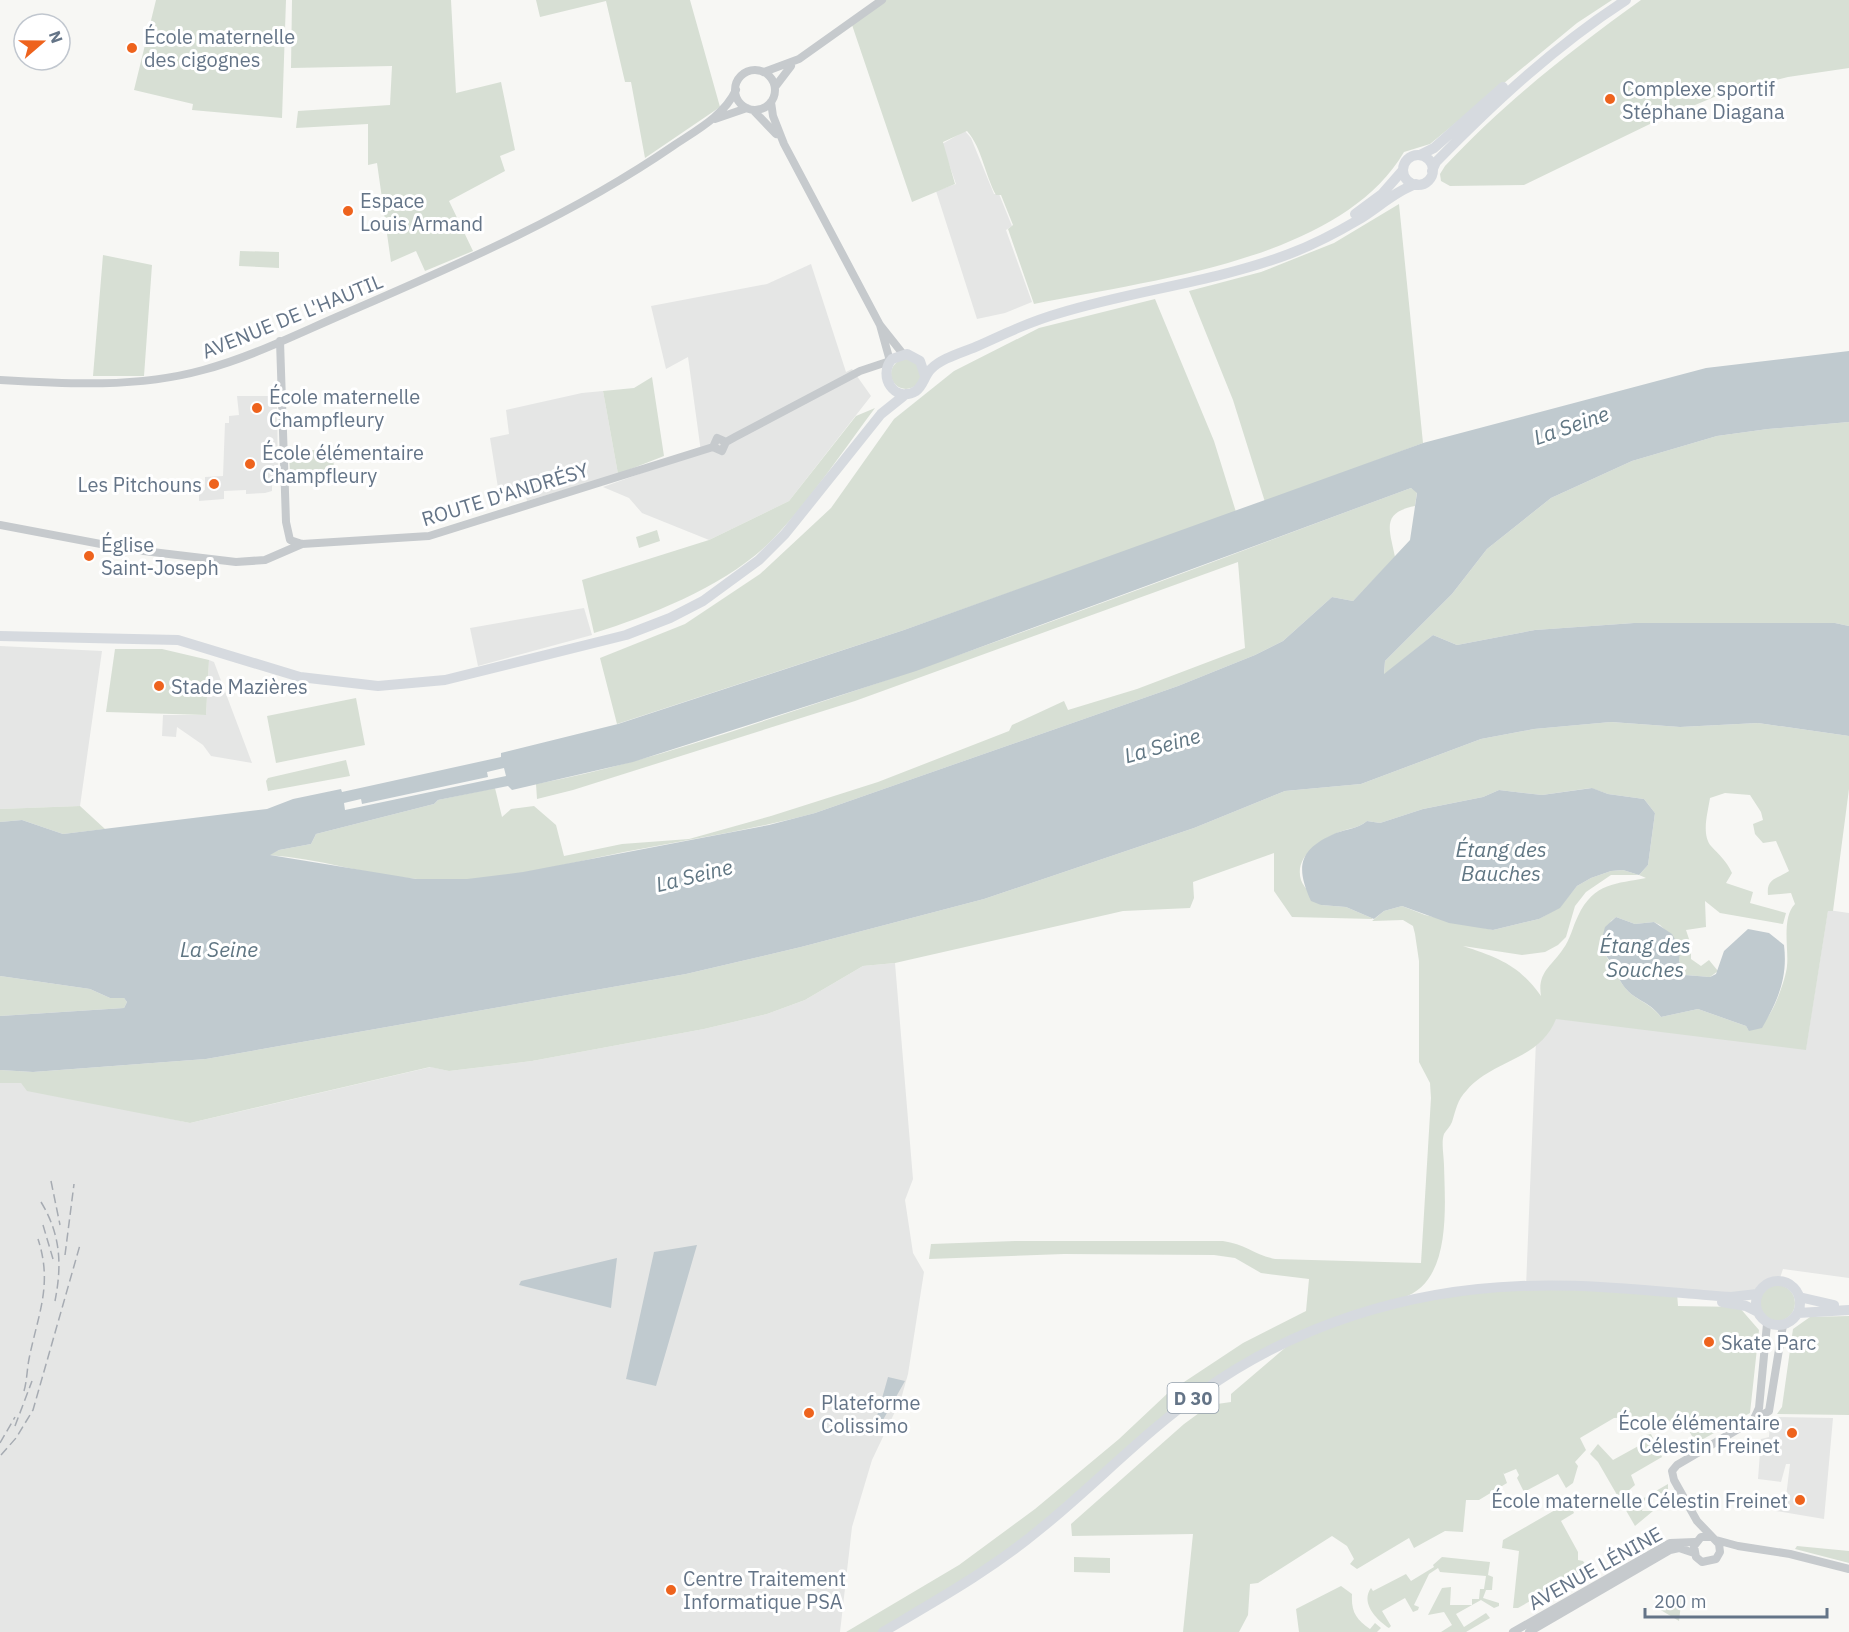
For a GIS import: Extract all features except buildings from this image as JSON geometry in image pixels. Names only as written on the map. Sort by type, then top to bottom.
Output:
[{"type":"main road","points":[[881,414],[886,400],[885,371],[890,361],[903,354],[919,360],[937,360],[1004,329],[1048,312],[1239,265],[1288,249],[1359,211],[1393,184],[1409,158],[1434,148],[1480,106],[1553,46],[1618,0]]},
{"type":"main road","points":[[0,636],[178,644],[299,680],[351,689],[378,689],[453,684],[550,659],[626,635],[670,618],[703,601],[745,572],[785,534],[881,414],[906,394],[918,389],[925,376],[939,364],[1048,316],[1288,254],[1329,236],[1416,184],[1427,181],[1442,157],[1517,82],[1555,50],[1626,0]]},
{"type":"main road","points":[[1420,155],[1429,160],[1432,171]]},
{"type":"main road","points":[[1403,170],[1407,180],[1416,184]]},
{"type":"main road","points":[[919,360],[925,376]]},
{"type":"main road","points":[[887,382],[896,391],[906,394]]},
{"type":"main road","points":[[0,641],[114,641]]},
{"type":"main road","points":[[1779,1281],[1792,1286],[1799,1297],[1798,1313],[1793,1320],[1783,1325],[1767,1324],[1756,1311],[1757,1294],[1767,1283],[1779,1281]]},
{"type":"main road","name":"D 30","points":[[883,1632],[999,1562],[1057,1516],[1122,1456],[1179,1408],[1238,1368],[1329,1324],[1416,1299],[1484,1288],[1558,1286],[1731,1297],[1757,1294]]},
{"type":"main road","name":"D 30","points":[[1558,1286],[1728,1303],[1756,1311]]},
{"type":"main road","points":[[1799,1297],[1849,1309]]},
{"type":"main road","points":[[1798,1313],[1849,1309]]},
{"type":"street","points":[[882,0],[799,59],[781,75],[771,102],[772,116],[784,144],[879,325],[890,361]]},
{"type":"street","points":[[764,72],[799,59]]},
{"type":"street","points":[[711,120],[729,103],[739,79],[745,73],[754,70],[764,72],[770,76],[775,87]]},
{"type":"street","points":[[736,90],[738,100],[761,115],[784,144]]},
{"type":"street","points":[[711,120],[750,109],[762,109],[771,102]]},
{"type":"street","name":"AVENUE DE L'HAUTIL","points":[[0,380],[160,380],[217,366],[448,269],[513,239],[639,169],[711,120]]},
{"type":"street","points":[[879,325],[903,354]]},
{"type":"street","points":[[280,341],[286,522],[290,540],[302,544]]},
{"type":"street","name":"ROUTE D'ANDRÉSY","points":[[302,544],[429,536],[713,447],[722,451],[726,442],[866,370],[890,361]]},
{"type":"street","points":[[866,370],[887,382]]},
{"type":"street","points":[[0,525],[127,549],[236,562],[268,559],[302,544]]},
{"type":"street","points":[[1753,1421],[1759,1408],[1767,1324]]},
{"type":"street","points":[[1738,1546],[1706,1563],[1699,1561],[1694,1553],[1700,1534],[1697,1521],[1672,1475],[1677,1465],[1765,1416],[1773,1403],[1783,1325]]},
{"type":"street","points":[[1697,1521],[1720,1547],[1719,1555]]},
{"type":"street","points":[[1696,1541],[1714,1538],[1738,1546],[1790,1554],[1849,1569]]},
{"type":"street","name":"AVENUE LÉNINE","points":[[1513,1632],[1670,1543],[1696,1541]]},
{"type":"street","name":"AVENUE LÉNINE","points":[[1529,1632],[1670,1550],[1678,1548],[1694,1553]]},
{"type":"shaded area","points":[[156,0],[286,0],[282,118],[192,110],[193,104],[134,90]]},
{"type":"shaded area","points":[[292,0],[451,0],[456,93],[501,82],[515,150],[500,156],[505,171],[449,201],[473,251],[425,271],[416,251],[391,262],[377,163],[368,165],[368,124],[296,128],[298,111],[390,105],[392,66],[291,68]]},
{"type":"shaded area","points":[[536,0],[690,0],[720,107],[645,158],[631,82],[625,82],[606,1],[540,17]]},
{"type":"shaded area","points":[[882,0],[1612,0],[1577,23],[1430,144],[1404,152],[1374,189],[1335,218],[1289,242],[1238,260],[1185,274],[1034,304],[1008,229],[1013,225],[1001,195],[996,195],[980,153],[967,131],[943,142],[955,184],[912,202],[851,22]]},
{"type":"shaded area","name":"Complexe sportif Stéphane Diagana","points":[[1641,0],[1849,0],[1849,68],[1788,77],[1726,92],[1650,124],[1524,185],[1450,186],[1441,181],[1440,174],[1445,166],[1491,120],[1589,38]]},
{"type":"shaded area","points":[[965,131],[971,138],[994,194],[999,194],[1012,226],[1006,230],[1032,302],[1005,313],[977,319],[936,191],[956,184],[942,144]]},
{"type":"shaded area","points":[[1399,204],[1423,443],[1265,502],[1233,400],[1189,291],[1261,272],[1334,243]]},
{"type":"shaded area","points":[[240,251],[279,252],[279,268],[239,266]]},
{"type":"shaded area","points":[[103,255],[152,265],[144,376],[93,376]]},
{"type":"shaded area","points":[[811,264],[846,372],[852,369],[871,396],[789,501],[709,540],[642,513],[629,498],[603,487],[701,452],[688,357],[666,369],[651,306],[767,284]]},
{"type":"shaded area","points":[[1155,299],[1214,441],[1236,512],[904,630],[617,724],[600,658],[685,624],[760,574],[831,508],[894,419],[954,371],[1039,328]]},
{"type":"shaded area","points":[[906,359],[917,363],[921,374],[917,385],[906,389],[895,385],[891,374],[895,363]]},
{"type":"shaded area","points":[[652,377],[664,456],[618,474],[603,391],[634,388]]},
{"type":"shaded area","points":[[603,391],[618,474],[527,501],[525,493],[499,494],[490,438],[509,434],[506,410],[582,393]]},
{"type":"shaded area","points":[[237,396],[270,396],[277,400],[278,482],[272,482],[272,491],[265,493],[246,494],[246,490],[224,491],[224,499],[199,501],[199,492],[205,490],[205,477],[223,476],[225,423],[229,423],[229,416],[239,415]]},
{"type":"shaded area","points":[[875,408],[799,510],[753,557],[711,585],[688,597],[594,633],[582,580],[709,540],[789,501],[856,416]]},
{"type":"shaded area","points":[[1849,422],[1849,626],[1835,623],[1634,623],[1535,630],[1457,645],[1433,635],[1384,675],[1385,661],[1452,594],[1487,549],[1551,498],[1632,461],[1717,436]]},
{"type":"shaded area","points":[[308,450],[333,450],[334,471],[290,471],[289,456]]},
{"type":"shaded area","points":[[1411,488],[1417,492],[1415,506],[1396,513],[1390,524],[1395,557],[1353,601],[1332,597],[1283,641],[1255,655],[1178,686],[815,813],[744,830],[521,873],[469,879],[398,877],[305,859],[268,855],[279,850],[311,844],[316,834],[434,804],[438,800],[495,788],[502,817],[511,809],[534,806],[556,825],[564,856],[622,844],[689,839],[878,782],[1009,731],[1012,725],[1064,701],[1068,710],[1137,689],[1245,648],[1238,562],[855,701],[573,790],[537,799],[536,784],[648,757],[830,699],[1049,622]]},
{"type":"shaded area","points":[[657,530],[660,541],[639,548],[636,537]]},
{"type":"shaded area","points":[[584,608],[592,635],[478,666],[470,628]]},
{"type":"shaded area","points":[[0,646],[102,651],[80,806],[0,809]]},
{"type":"shaded area","name":"Stade Mazières","points":[[115,649],[162,649],[209,660],[206,715],[106,712]]},
{"type":"shaded area","points":[[209,660],[214,662],[252,763],[211,756],[203,745],[177,727],[176,737],[162,736],[163,715],[206,715]]},
{"type":"shaded area","points":[[356,698],[365,745],[276,763],[267,716]]},
{"type":"shaded area","points":[[1611,722],[1680,727],[1758,723],[1849,736],[1849,789],[1833,911],[1828,911],[1806,1050],[1556,1019],[1549,1033],[1539,1043],[1528,1052],[1478,1080],[1467,1090],[1457,1105],[1452,1122],[1443,1137],[1445,1201],[1442,1242],[1438,1260],[1430,1277],[1418,1290],[1402,1298],[1485,1285],[1677,1293],[1678,1306],[1739,1307],[1759,1330],[1750,1413],[1696,1443],[1684,1422],[1676,1424],[1664,1419],[1658,1422],[1655,1416],[1614,1418],[1580,1438],[1586,1450],[1575,1462],[1578,1466],[1573,1483],[1566,1488],[1558,1474],[1524,1492],[1517,1478],[1519,1475],[1516,1469],[1504,1474],[1503,1472],[1507,1483],[1479,1500],[1466,1500],[1463,1532],[1445,1531],[1414,1548],[1409,1538],[1357,1569],[1350,1564],[1354,1559],[1347,1546],[1332,1536],[1258,1583],[1250,1584],[1248,1615],[1239,1632],[1183,1632],[1193,1534],[1072,1536],[1071,1524],[1184,1424],[1210,1405],[1231,1402],[1231,1394],[1293,1341],[1205,1389],[1038,1531],[883,1632],[846,1632],[959,1565],[1035,1509],[1119,1439],[1169,1392],[1243,1343],[1306,1311],[1309,1279],[1261,1273],[1235,1258],[1214,1255],[1064,1254],[929,1259],[931,1244],[1015,1241],[1223,1241],[1275,1259],[1421,1263],[1431,1098],[1430,1083],[1419,1062],[1419,961],[1413,926],[1403,920],[1372,921],[1384,911],[1402,906],[1425,915],[1493,930],[1539,919],[1560,907],[1577,886],[1591,878],[1611,871],[1623,870],[1639,875],[1648,865],[1655,813],[1644,799],[1608,794],[1591,788],[1542,795],[1499,790],[1483,797],[1423,809],[1380,823],[1367,821],[1360,826],[1323,840],[1310,851],[1301,864],[1301,880],[1305,887],[1321,905],[1346,907],[1374,919],[1292,917],[1274,891],[1274,853],[1193,882],[1194,898],[1190,908],[1123,911],[895,963],[863,966],[805,1000],[767,1014],[704,1029],[532,1061],[449,1071],[430,1067],[190,1123],[27,1091],[21,1083],[0,1083],[0,1070],[33,1072],[206,1059],[686,974],[801,947],[984,899],[1194,828],[1285,791],[1361,784],[1481,739],[1534,729]],"holes":[[[1725,793],[1750,795],[1761,812],[1763,820],[1753,824],[1755,834],[1763,843],[1776,841],[1789,871],[1771,882],[1768,895],[1791,893],[1795,904],[1788,917],[1787,966],[1778,996],[1768,1017],[1748,1029],[1746,1026],[1698,1009],[1661,1017],[1627,990],[1599,949],[1611,921],[1616,917],[1635,924],[1654,922],[1666,931],[1685,975],[1710,977],[1718,971],[1709,960],[1701,966],[1691,959],[1691,945],[1686,930],[1706,927],[1705,901],[1720,913],[1783,924],[1786,913],[1750,903],[1753,892],[1726,883],[1732,873],[1725,861],[1711,846],[1706,835],[1710,798]],[[1611,875],[1639,875],[1646,878],[1607,887],[1591,897],[1584,905],[1559,955],[1543,975],[1541,996],[1525,977],[1507,964],[1463,946],[1522,955],[1545,952],[1558,945],[1566,937],[1575,906],[1586,892]]]},
{"type":"shaded area","points":[[346,760],[350,776],[268,791],[266,781],[268,778]]},
{"type":"shaded area","points":[[80,806],[105,829],[63,834],[22,820],[0,822],[0,809]]},
{"type":"shaded area","points":[[1828,910],[1849,913],[1849,1278],[1783,1269],[1779,1281],[1767,1283],[1757,1294],[1526,1287],[1537,1016],[1806,1048]]},
{"type":"shaded area","points":[[895,963],[913,1179],[905,1200],[913,1253],[924,1272],[908,1374],[901,1399],[872,1460],[852,1527],[840,1632],[0,1632],[0,1083],[21,1083],[85,1101],[190,1123],[431,1067],[449,1071],[532,1061],[704,1029],[767,1014],[805,1000],[863,966]]},
{"type":"shaded area","points":[[0,976],[90,989],[110,998],[124,998],[127,1002],[124,1008],[0,1016]]},
{"type":"shaded area","points":[[1777,1285],[1790,1290],[1795,1303],[1790,1316],[1777,1321],[1764,1316],[1759,1303],[1764,1290]]},
{"type":"shaded area","points":[[1849,1316],[1849,1415],[1777,1414],[1782,1407],[1793,1329],[1810,1317]]},
{"type":"shaded area","points":[[1774,1417],[1833,1418],[1824,1519],[1776,1511],[1777,1503],[1786,1497],[1790,1464],[1786,1464],[1781,1482],[1758,1479],[1761,1439],[1769,1437],[1770,1422]]},
{"type":"shaded area","points":[[1651,1434],[1662,1457],[1631,1475],[1635,1485],[1628,1491],[1635,1503],[1668,1484],[1668,1494],[1657,1493],[1644,1501],[1642,1511],[1653,1511],[1635,1526],[1598,1462],[1590,1454],[1598,1444],[1613,1460],[1642,1444],[1641,1436]]},
{"type":"shaded area","points":[[1569,1502],[1574,1513],[1561,1521],[1578,1552],[1578,1560],[1583,1561],[1588,1568],[1518,1608],[1513,1608],[1519,1551],[1502,1548],[1503,1540]]},
{"type":"shaded area","points":[[1797,1546],[1849,1551],[1849,1563],[1795,1549]]},
{"type":"shaded area","points":[[1074,1557],[1110,1558],[1110,1573],[1074,1572]]},
{"type":"shaded area","points":[[1442,1557],[1490,1562],[1488,1575],[1493,1577],[1492,1590],[1486,1590],[1483,1598],[1499,1603],[1499,1606],[1494,1608],[1481,1600],[1456,1614],[1464,1627],[1486,1613],[1490,1618],[1466,1632],[1441,1632],[1452,1625],[1444,1612],[1428,1615],[1442,1588],[1451,1587],[1450,1605],[1472,1605],[1472,1599],[1479,1599],[1480,1589],[1484,1589],[1486,1576],[1440,1572],[1438,1568],[1429,1574],[1414,1605],[1419,1607],[1418,1610],[1413,1612],[1405,1598],[1382,1611],[1391,1626],[1389,1628],[1375,1616],[1367,1599],[1371,1588],[1373,1591],[1406,1574],[1411,1581],[1434,1567],[1433,1565]]},
{"type":"shaded area","points":[[1341,1586],[1352,1594],[1352,1606],[1361,1622],[1370,1629],[1375,1623],[1381,1628],[1377,1632],[1299,1632],[1296,1609]]},
{"type":"shaded area","points":[[1682,1596],[1679,1621],[1659,1609],[1662,1609]]},
{"type":"water","name":"La Seine","points":[[1849,351],[1849,422],[1717,436],[1632,461],[1551,498],[1487,549],[1452,594],[1385,661],[1384,674],[1433,635],[1457,645],[1535,630],[1634,623],[1835,623],[1849,626],[1849,736],[1758,723],[1680,727],[1611,722],[1534,729],[1481,739],[1361,784],[1285,791],[1194,828],[984,899],[801,947],[686,974],[206,1059],[33,1072],[0,1070],[0,1016],[124,1008],[127,1002],[124,998],[110,998],[90,989],[0,976],[0,822],[22,820],[63,834],[267,809],[293,799],[341,789],[342,792],[501,757],[501,753],[618,724],[904,630],[1423,443],[1706,368]],"holes":[[[1411,488],[1417,493],[1410,540],[1353,601],[1332,597],[1283,641],[1255,655],[1178,686],[815,813],[769,825],[523,872],[467,879],[416,879],[270,855],[279,850],[311,844],[316,834],[434,804],[438,800],[508,786],[512,790],[633,762],[916,671]],[[504,768],[506,776],[345,810],[344,803],[361,799],[362,804],[488,777],[487,772]]]},
{"type":"water","name":"Étang des Bauches","points":[[1592,788],[1608,794],[1644,799],[1655,813],[1648,865],[1639,875],[1623,870],[1611,871],[1591,878],[1577,886],[1560,908],[1539,919],[1493,930],[1449,923],[1402,906],[1384,911],[1374,919],[1346,907],[1321,905],[1311,901],[1306,889],[1302,868],[1308,852],[1314,845],[1336,833],[1367,821],[1380,823],[1423,809],[1483,797],[1499,790],[1542,795]]},
{"type":"water","name":"Étang des Souches","points":[[1616,917],[1635,924],[1654,922],[1672,934],[1680,948],[1679,961],[1685,975],[1710,977],[1716,974],[1724,951],[1748,929],[1769,933],[1784,945],[1785,957],[1783,978],[1777,998],[1762,1028],[1749,1031],[1746,1026],[1698,1009],[1661,1017],[1627,990],[1608,958],[1599,949],[1605,927]]},
{"type":"water","points":[[697,1245],[656,1386],[626,1379],[654,1252]]},
{"type":"water","points":[[617,1258],[611,1308],[519,1285],[521,1281]]},
{"type":"water","points":[[888,1377],[905,1381],[875,1434],[872,1434]]},
{"type":"railway","points":[[51,1181],[60,1225]]},
{"type":"railway","points":[[65,1255],[74,1184]]},
{"type":"railway","points":[[41,1202],[53,1226],[58,1250],[59,1275],[55,1301]]},
{"type":"railway","points":[[43,1225],[53,1259]]},
{"type":"railway","points":[[24,1391],[44,1285],[44,1271],[38,1239]]},
{"type":"railway","points":[[1,1455],[16,1438],[33,1410],[80,1245]]},
{"type":"railway","points":[[15,1426],[32,1381]]},
{"type":"railway","points":[[0,1443],[15,1417]]},
{"type":"place","name":"École maternelle des cigognes","points":[[132,48]]},
{"type":"place","name":"Complexe sportif Stéphane Diagana","points":[[1610,99]]},
{"type":"place","name":"Espace Louis Armand","points":[[348,211]]},
{"type":"place","name":"École maternelle Champfleury","points":[[257,408]]},
{"type":"place","name":"École élémentaire Champfleury","points":[[250,464]]},
{"type":"place","name":"Les Pitchouns","points":[[214,484]]},
{"type":"place","name":"Église Saint-Joseph","points":[[89,556]]},
{"type":"place","name":"Stade Mazières","points":[[159,686]]},
{"type":"place","name":"Skate Parc","points":[[1709,1342]]},
{"type":"place","name":"Plateforme Colissimo","points":[[809,1413]]},
{"type":"place","name":"École élémentaire Célestin Freinet","points":[[1792,1433]]},
{"type":"place","name":"École maternelle Célestin Freinet","points":[[1800,1500]]},
{"type":"place","name":"Centre Traitement Informatique PSA","points":[[671,1590]]}]
